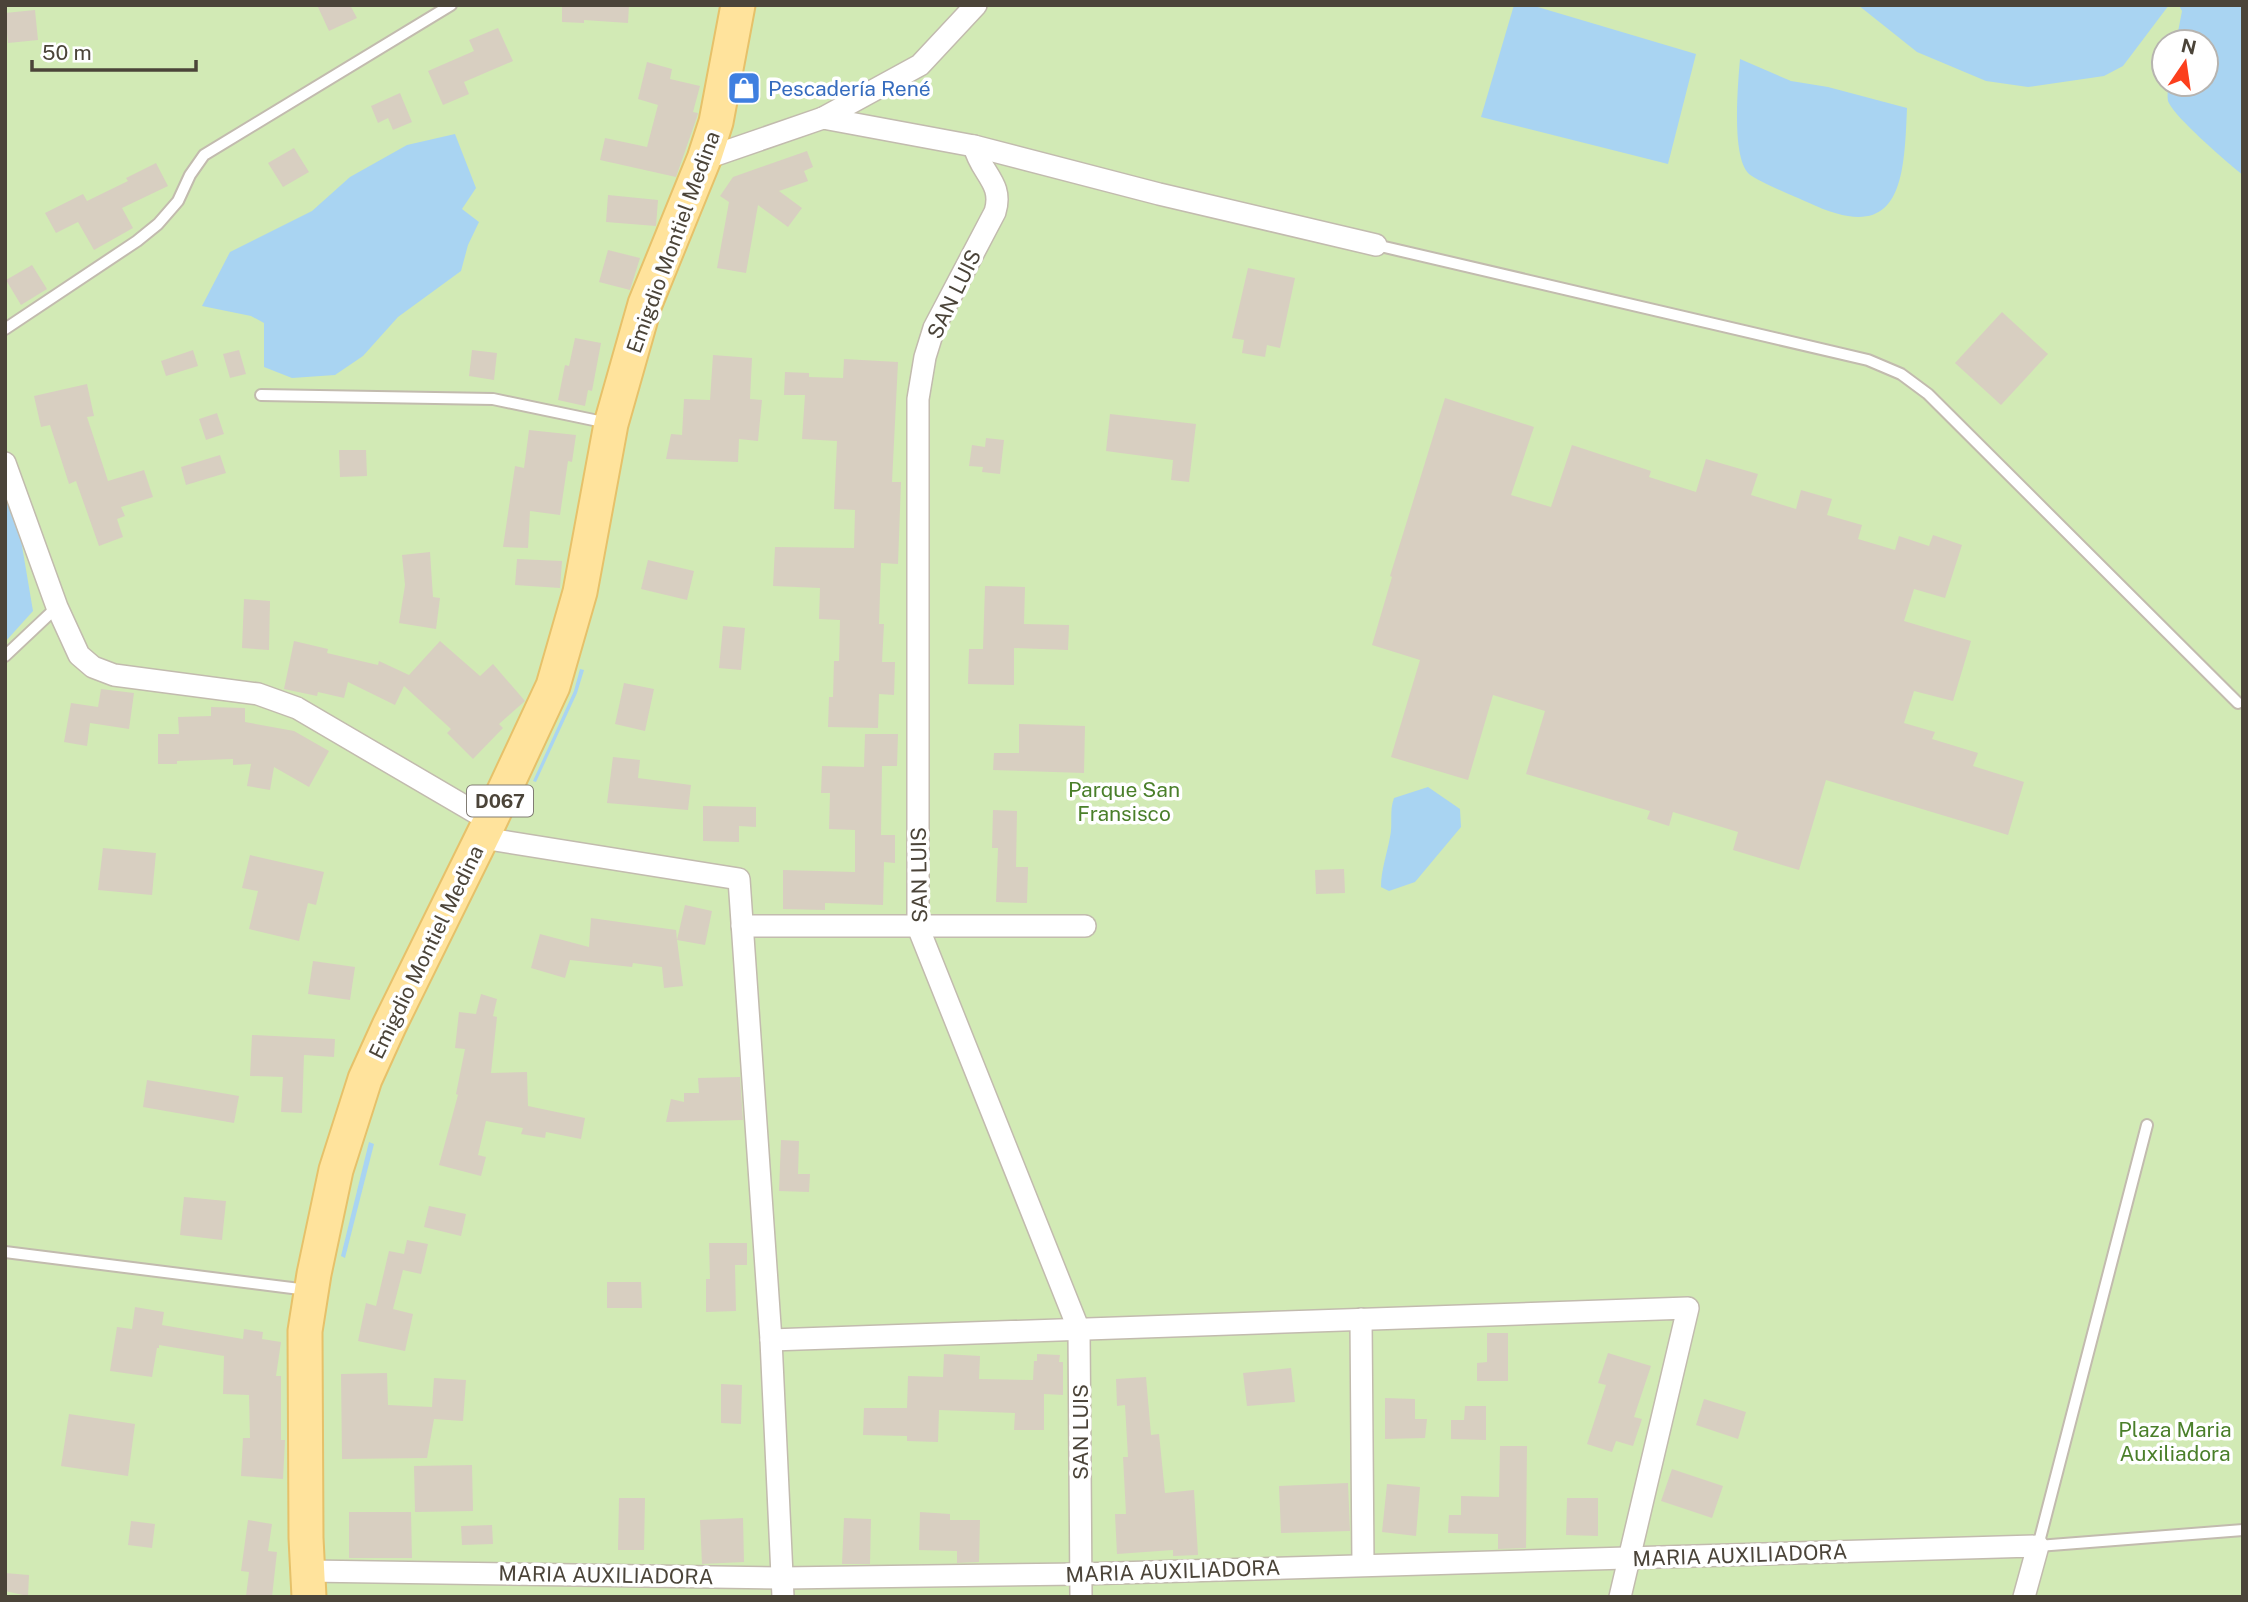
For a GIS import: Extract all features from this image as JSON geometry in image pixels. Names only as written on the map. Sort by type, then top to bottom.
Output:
[{"type":"main road","name":"Emigdio Montiel Medina","points":[[309,1584],[305,1331],[336,1170],[365,1079],[398,1005],[486,829],[553,686],[580,592],[611,424],[645,304],[704,159],[716,122],[738,5]]},
{"type":"street","points":[[704,159],[823,118],[920,65],[975,5]]},
{"type":"street","points":[[823,118],[974,146],[1158,194],[1376,245]]},
{"type":"street","name":"SAN LUIS","points":[[974,146],[977,160],[996,187],[999,199],[995,212],[934,328],[925,357],[918,399],[918,927],[1079,1330],[1081,1597]]},
{"type":"street","points":[[5,463],[57,607],[79,655],[93,667],[114,675],[258,694],[297,708],[486,829],[739,879],[750,926],[783,1587]]},
{"type":"street","points":[[750,926],[1085,926]]},
{"type":"street","points":[[772,1340],[1688,1308],[1620,1597]]},
{"type":"street","points":[[1362,1319],[1363,1566]]},
{"type":"street","points":[[2024,1597],[2038,1546]]},
{"type":"street","name":"MARIA AUXILIADORA","points":[[309,1584],[783,1587],[1081,1574],[2038,1546]]},
{"type":"lane","points":[[5,330],[158,224],[178,201],[190,175],[204,155],[451,5]]},
{"type":"lane","points":[[1376,245],[1868,360],[1901,374],[1928,394],[2238,703]]},
{"type":"lane","points":[[261,395],[493,400],[611,424]]},
{"type":"lane","points":[[5,656],[57,607]]},
{"type":"lane","points":[[2147,1125],[2038,1546],[2243,1530]]},
{"type":"lane","points":[[5,1252],[311,1290]]},
{"type":"green space","name":"Parque San Fransisco","points":[[5,5],[2243,5],[2243,1597],[5,1597]]},
{"type":"water","points":[[1514,5],[1531,5],[1696,54],[1668,164],[1481,117]]},
{"type":"water","points":[[1858,5],[2169,5],[2123,66],[2104,76],[2028,87],[1986,81],[1917,52]]},
{"type":"water","points":[[2179,5],[2243,5],[2243,175],[2190,128],[2168,101],[2168,98],[2220,98],[2220,28],[2179,28],[2182,11]]},
{"type":"water","points":[[1740,59],[1791,81],[1828,87],[1907,108],[1899,183],[1891,200],[1879,212],[1862,217],[1838,214],[1777,189],[1749,174],[1743,165],[1738,137]]},
{"type":"water","points":[[455,134],[476,188],[462,209],[479,222],[468,245],[461,271],[398,317],[363,356],[335,375],[292,378],[264,367],[264,323],[251,316],[202,306],[230,252],[312,211],[350,177],[407,145]]},
{"type":"water","points":[[5,486],[21,540],[33,611],[5,642]]},
{"type":"water","points":[[580,669],[584,670],[577,693],[536,782],[533,781],[574,691]]},
{"type":"water","points":[[1428,787],[1460,809],[1461,827],[1415,882],[1389,891],[1381,887],[1381,881],[1391,832],[1394,798]]},
{"type":"water","points":[[369,1142],[374,1144],[345,1258],[341,1256]]},
{"type":"building","points":[[317,5],[350,5],[357,18],[329,31]]},
{"type":"building","points":[[562,5],[629,5],[628,23],[584,20],[584,23],[562,22]]},
{"type":"building","points":[[35,10],[38,40],[8,43],[5,13]]},
{"type":"building","points":[[498,28],[513,61],[464,82],[469,94],[443,105],[428,71],[474,51],[469,40]]},
{"type":"building","points":[[647,62],[672,69],[670,79],[700,86],[693,112],[698,113],[697,117],[676,177],[600,160],[605,138],[647,147],[658,105],[638,99]]},
{"type":"building","points":[[400,93],[412,122],[393,130],[388,118],[378,123],[371,106]]},
{"type":"building","points":[[294,148],[309,172],[283,187],[268,163]]},
{"type":"building","points":[[807,151],[813,167],[804,171],[808,181],[779,191],[802,208],[788,227],[758,205],[746,273],[717,268],[729,202],[720,196],[733,177]]},
{"type":"building","points":[[156,163],[168,186],[122,208],[133,228],[94,250],[78,222],[56,233],[45,213],[83,194],[87,201],[128,181],[126,178]]},
{"type":"building","points":[[608,195],[658,200],[656,226],[606,222]]},
{"type":"building","points":[[608,250],[640,258],[630,290],[599,282]]},
{"type":"building","points":[[32,265],[47,289],[21,305],[6,280]]},
{"type":"building","points":[[1248,268],[1295,278],[1280,348],[1267,345],[1265,357],[1242,353],[1244,340],[1232,338]]},
{"type":"building","points":[[2002,312],[2048,354],[2001,405],[1955,363]]},
{"type":"building","points":[[575,338],[601,343],[592,391],[588,390],[585,406],[558,400],[565,365],[569,366]]},
{"type":"building","points":[[193,350],[198,366],[166,376],[161,361]]},
{"type":"building","points":[[239,350],[246,374],[230,378],[223,354]]},
{"type":"building","points":[[472,350],[497,353],[494,380],[469,376]]},
{"type":"building","points":[[713,355],[752,358],[750,399],[762,400],[758,441],[739,439],[738,462],[666,459],[671,434],[682,435],[684,399],[710,400]]},
{"type":"building","points":[[844,359],[898,362],[892,482],[901,482],[898,564],[881,563],[879,624],[884,624],[882,662],[895,662],[894,695],[879,694],[878,728],[828,727],[829,697],[833,697],[834,661],[839,661],[840,620],[819,619],[820,588],[773,586],[775,547],[854,548],[855,510],[834,509],[837,441],[802,439],[805,395],[784,395],[785,372],[809,373],[809,377],[843,378]]},
{"type":"building","points":[[87,384],[94,416],[87,417],[108,481],[144,470],[153,497],[121,507],[125,516],[117,519],[123,537],[99,546],[76,481],[69,484],[50,425],[41,427],[34,396]]},
{"type":"building","points":[[1445,398],[1534,427],[1511,495],[1551,507],[1572,445],[1651,471],[1649,477],[1696,492],[1706,459],[1758,474],[1751,495],[1796,509],[1801,490],[1832,499],[1827,515],[1862,525],[1858,539],[1895,550],[1899,536],[1929,546],[1933,535],[1962,545],[1945,598],[1914,589],[1904,621],[1971,641],[1953,701],[1914,691],[1904,723],[1935,732],[1932,739],[1978,753],[1973,766],[2024,782],[2008,835],[1826,780],[1799,870],[1733,850],[1738,832],[1673,812],[1669,826],[1647,819],[1650,811],[1526,774],[1545,711],[1493,695],[1468,780],[1391,757],[1420,660],[1372,645],[1392,577],[1390,576]]},
{"type":"building","points":[[217,413],[224,434],[206,440],[199,419]]},
{"type":"building","points":[[1110,414],[1196,424],[1189,482],[1171,480],[1173,460],[1106,451]]},
{"type":"building","points":[[529,430],[576,435],[572,462],[568,461],[560,515],[530,511],[528,548],[503,547],[515,466],[524,468]]},
{"type":"building","points":[[986,438],[1004,440],[1000,474],[982,472],[983,467],[969,466],[972,445],[985,447]]},
{"type":"building","points":[[339,450],[366,450],[367,476],[340,477]]},
{"type":"building","points":[[220,455],[226,473],[186,485],[181,467]]},
{"type":"building","points":[[430,552],[433,597],[440,598],[436,629],[399,623],[405,585],[402,555]]},
{"type":"building","points":[[517,559],[562,561],[560,588],[515,585]]},
{"type":"building","points":[[648,560],[694,571],[687,600],[641,589]]},
{"type":"building","points":[[985,586],[1025,587],[1024,624],[1069,625],[1068,650],[1014,648],[1014,685],[968,684],[969,649],[983,649]]},
{"type":"building","points":[[244,599],[270,601],[269,650],[242,648]]},
{"type":"building","points":[[723,626],[745,628],[741,670],[719,668]]},
{"type":"building","points":[[294,641],[328,649],[327,653],[378,665],[379,661],[409,675],[440,641],[480,676],[493,664],[525,701],[499,724],[503,728],[473,759],[447,733],[451,729],[404,686],[395,705],[348,682],[344,698],[284,689]]},
{"type":"building","points":[[624,683],[654,689],[645,731],[615,724]]},
{"type":"building","points":[[101,689],[134,693],[129,729],[90,723],[87,746],[64,742],[71,703],[98,707]]},
{"type":"building","points":[[211,707],[245,708],[245,722],[294,731],[329,751],[309,787],[274,767],[270,790],[247,786],[251,764],[233,765],[233,759],[158,764],[158,734],[179,734],[178,717],[211,716]]},
{"type":"building","points":[[1019,724],[1085,726],[1084,773],[993,770],[994,753],[1019,753]]},
{"type":"building","points":[[865,734],[898,734],[897,766],[882,766],[881,835],[895,835],[895,863],[884,862],[883,905],[825,903],[825,910],[783,909],[783,870],[855,872],[855,830],[829,829],[830,793],[821,793],[822,766],[864,767]]},
{"type":"building","points":[[613,757],[640,760],[638,778],[691,785],[688,810],[607,803]]},
{"type":"building","points":[[703,806],[756,807],[756,827],[739,826],[739,842],[703,841]]},
{"type":"building","points":[[993,810],[1017,811],[1016,867],[1028,867],[1027,903],[996,902],[998,848],[992,848]]},
{"type":"building","points":[[103,848],[156,853],[152,895],[98,890]]},
{"type":"building","points":[[250,855],[324,872],[316,905],[308,903],[299,941],[249,929],[258,891],[242,888]]},
{"type":"building","points":[[1344,869],[1345,893],[1316,894],[1315,870]]},
{"type":"building","points":[[685,905],[712,911],[705,945],[677,940]]},
{"type":"building","points":[[591,918],[676,930],[683,986],[664,988],[662,967],[633,963],[632,967],[570,960],[565,978],[531,968],[540,934],[589,947]]},
{"type":"building","points":[[313,961],[355,967],[350,1000],[308,994]]},
{"type":"building","points":[[481,994],[497,999],[493,1016],[497,1017],[491,1073],[527,1072],[528,1106],[585,1118],[581,1139],[546,1132],[545,1138],[521,1134],[523,1128],[486,1121],[478,1155],[486,1157],[481,1176],[439,1165],[458,1095],[456,1094],[465,1049],[455,1048],[459,1012],[476,1014]]},
{"type":"building","points":[[252,1035],[335,1039],[334,1057],[304,1055],[302,1113],[281,1112],[283,1077],[250,1076]]},
{"type":"building","points":[[740,1077],[743,1120],[666,1122],[671,1099],[684,1102],[684,1093],[699,1093],[698,1078]]},
{"type":"building","points":[[147,1080],[239,1096],[234,1123],[143,1107]]},
{"type":"building","points":[[781,1140],[799,1141],[798,1174],[810,1174],[809,1192],[779,1191]]},
{"type":"building","points":[[184,1197],[226,1201],[222,1240],[180,1235]]},
{"type":"building","points":[[429,1206],[466,1214],[461,1236],[424,1227]]},
{"type":"building","points":[[407,1240],[428,1244],[421,1274],[403,1270],[393,1309],[413,1314],[405,1351],[358,1341],[366,1303],[376,1306],[389,1251],[404,1254]]},
{"type":"building","points":[[709,1243],[747,1243],[747,1265],[735,1265],[736,1311],[706,1312],[706,1279],[710,1279]]},
{"type":"building","points":[[607,1282],[641,1282],[642,1308],[607,1308]]},
{"type":"building","points":[[135,1307],[164,1312],[162,1325],[243,1339],[244,1329],[263,1332],[262,1339],[281,1342],[276,1376],[281,1376],[281,1440],[285,1440],[283,1479],[241,1476],[243,1438],[250,1438],[249,1395],[223,1394],[224,1356],[159,1345],[152,1377],[110,1371],[117,1327],[132,1329]]},
{"type":"building","points":[[1487,1333],[1508,1333],[1508,1381],[1477,1381],[1477,1363],[1487,1362]]},
{"type":"building","points":[[1608,1353],[1651,1366],[1634,1417],[1642,1419],[1633,1446],[1616,1441],[1612,1452],[1587,1444],[1606,1385],[1598,1383]]},
{"type":"building","points":[[944,1354],[980,1356],[979,1379],[1033,1380],[1037,1354],[1060,1355],[1059,1362],[1063,1362],[1063,1395],[1044,1394],[1044,1430],[1014,1430],[1015,1413],[939,1410],[938,1442],[907,1441],[907,1436],[863,1435],[864,1408],[907,1408],[908,1376],[943,1377]]},
{"type":"building","points":[[1291,1368],[1295,1402],[1247,1406],[1243,1373]]},
{"type":"building","points":[[387,1373],[388,1405],[432,1407],[434,1378],[466,1380],[463,1421],[434,1419],[427,1458],[342,1459],[341,1374]]},
{"type":"building","points":[[1146,1377],[1151,1435],[1159,1434],[1165,1493],[1194,1490],[1198,1555],[1173,1556],[1173,1550],[1117,1554],[1115,1514],[1126,1514],[1123,1457],[1128,1457],[1125,1405],[1117,1406],[1116,1379]]},
{"type":"building","points":[[721,1384],[742,1385],[741,1424],[721,1423]]},
{"type":"building","points":[[1385,1398],[1415,1399],[1415,1419],[1427,1419],[1425,1438],[1385,1439]]},
{"type":"building","points":[[1704,1399],[1746,1412],[1738,1439],[1696,1425]]},
{"type":"building","points":[[1465,1406],[1486,1406],[1486,1440],[1451,1439],[1451,1420],[1464,1420]]},
{"type":"building","points":[[69,1414],[135,1424],[128,1476],[61,1466]]},
{"type":"building","points":[[1500,1446],[1527,1446],[1526,1548],[1498,1549],[1498,1534],[1448,1533],[1449,1515],[1461,1515],[1461,1496],[1499,1497]]},
{"type":"building","points":[[472,1465],[473,1511],[415,1512],[414,1466]]},
{"type":"building","points":[[1672,1469],[1723,1486],[1712,1518],[1661,1501]]},
{"type":"building","points":[[1348,1483],[1350,1531],[1281,1533],[1279,1486]]},
{"type":"building","points":[[1387,1484],[1420,1487],[1416,1536],[1382,1532]]},
{"type":"building","points":[[619,1498],[645,1498],[644,1550],[618,1550]]},
{"type":"building","points":[[1567,1498],[1598,1498],[1598,1536],[1566,1535]]},
{"type":"building","points":[[349,1512],[411,1512],[412,1558],[349,1558]]},
{"type":"building","points":[[920,1512],[950,1514],[950,1520],[980,1520],[979,1562],[957,1563],[957,1551],[919,1550]]},
{"type":"building","points":[[743,1518],[744,1562],[702,1564],[700,1520]]},
{"type":"building","points":[[844,1518],[871,1519],[870,1564],[842,1564]]},
{"type":"building","points":[[248,1520],[272,1524],[268,1551],[277,1552],[272,1597],[246,1596],[249,1572],[241,1571]]},
{"type":"building","points":[[131,1521],[155,1524],[152,1548],[128,1545]]},
{"type":"building","points":[[492,1525],[493,1544],[462,1545],[461,1526]]},
{"type":"building","points":[[5,1573],[29,1575],[28,1596],[5,1591]]},
{"type":"place","name":"Pescadería René","points":[[744,88]]},
{"type":"park label","name":"Plaza Maria Auxiliadora","points":[[2175,1441]]}]
